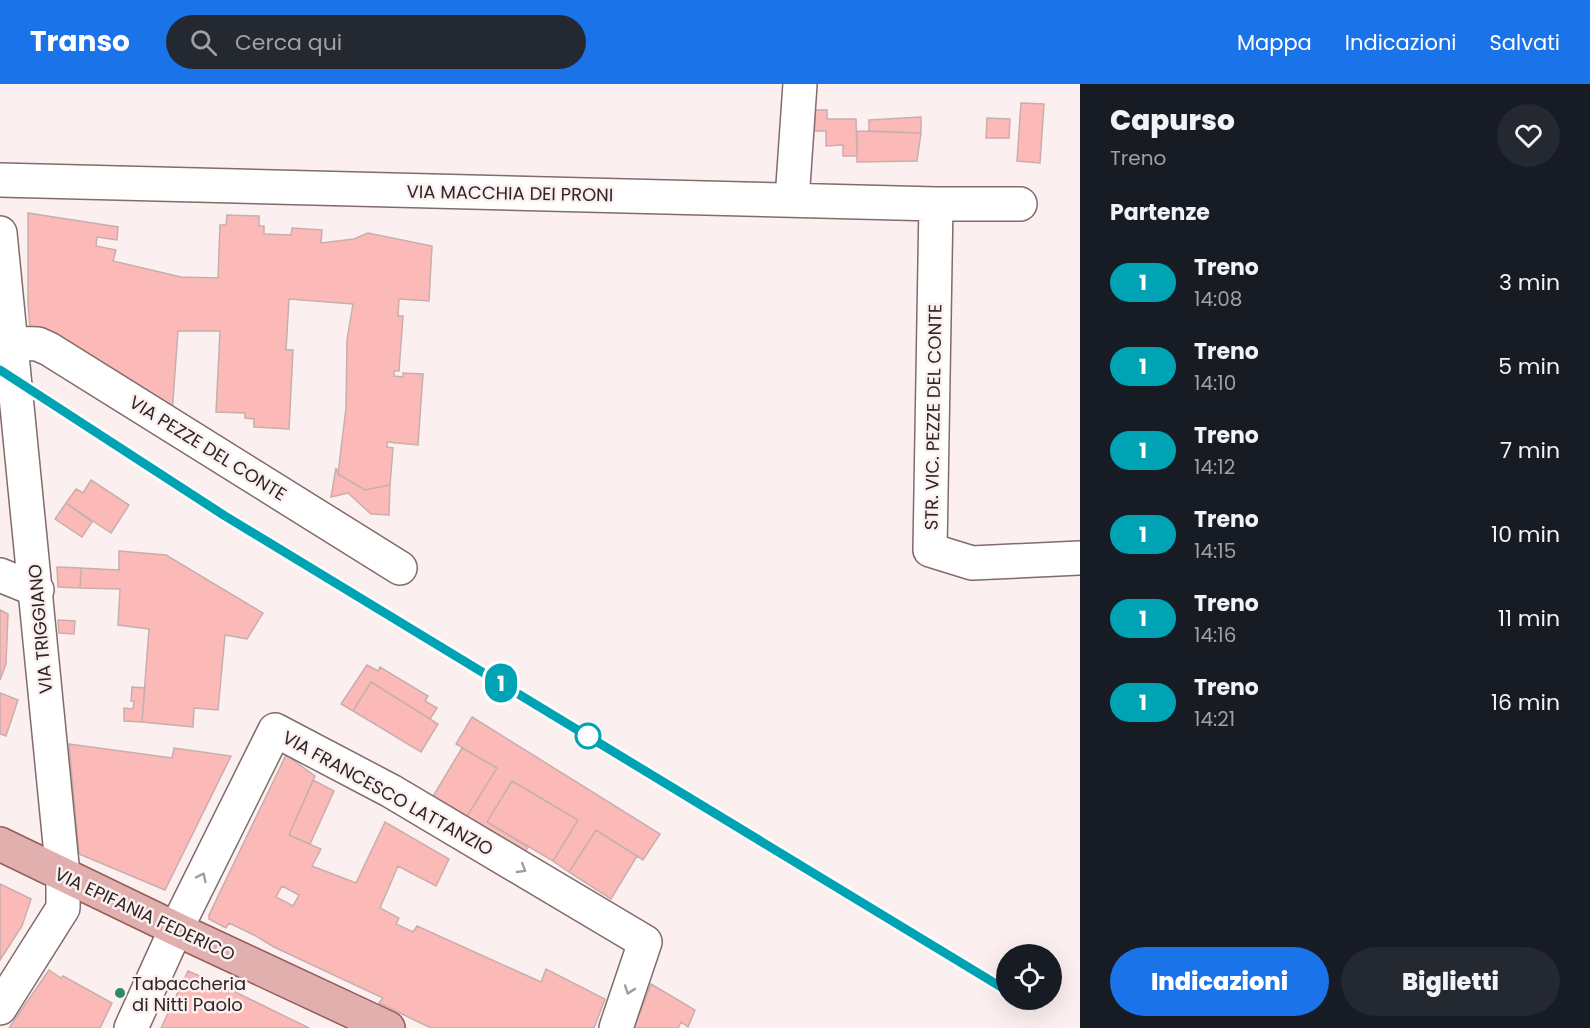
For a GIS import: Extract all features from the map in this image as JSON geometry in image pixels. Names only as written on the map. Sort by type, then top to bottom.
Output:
[{"type":"main road","name":"VIA EPIFANIA FEDERICO","points":[[0,844],[388,1028]]},
{"type":"street","points":[[792,200],[801,84]]},
{"type":"street","name":"VIA MACCHIA DEI PRONI","points":[[0,180],[936,204],[1020,204]]},
{"type":"street","name":"STR. VIC. PEZZE DEL CONTE","points":[[936,204],[930,550],[972,563],[1080,558]]},
{"type":"street","name":"VIA TRIGGIANO","points":[[0,233],[37,590],[63,875],[63,908],[0,1008]]},
{"type":"street","name":"VIA PEZZE DEL CONTE","points":[[12,343],[38,344],[49,349],[400,568]]},
{"type":"street","points":[[0,575],[37,590]]},
{"type":"street","name":"VIA FRANCESCO LATTANZIO","points":[[131,1028],[176,929],[275,730],[392,791],[645,942],[616,1028]]},
{"type":"building","points":[[1021,103],[1044,104],[1040,163],[1017,161]]},
{"type":"building","points":[[809,110],[827,110],[827,119],[856,119],[857,156],[843,156],[843,145],[826,146],[826,131],[809,131]]},
{"type":"building","points":[[921,117],[921,133],[869,131],[869,120]]},
{"type":"building","points":[[987,118],[1010,119],[1009,138],[986,138]]},
{"type":"building","points":[[857,131],[921,133],[917,161],[857,162]]},
{"type":"building","points":[[28,213],[118,227],[117,240],[97,237],[96,246],[116,250],[113,261],[181,277],[218,278],[220,225],[226,225],[227,215],[259,216],[259,226],[264,226],[264,234],[291,235],[292,228],[322,230],[321,243],[354,239],[368,233],[432,246],[429,301],[399,299],[398,316],[403,316],[399,371],[394,371],[394,376],[403,377],[403,373],[423,374],[418,445],[387,442],[387,447],[393,448],[390,485],[365,490],[338,474],[346,408],[347,340],[353,304],[289,299],[286,350],[293,350],[289,429],[254,427],[254,419],[245,418],[245,413],[216,412],[220,331],[178,331],[172,414],[30,330]]},
{"type":"building","points":[[336,468],[338,474],[365,490],[390,485],[389,515],[371,514],[348,493],[331,497]]},
{"type":"building","points":[[91,480],[129,505],[111,533],[66,503],[76,489],[83,493]]},
{"type":"building","points":[[66,503],[92,522],[82,537],[55,519]]},
{"type":"building","points":[[119,551],[166,555],[263,613],[247,639],[225,635],[218,710],[194,708],[193,727],[142,722],[149,629],[118,625],[120,589],[80,588],[81,568],[119,570]]},
{"type":"building","points":[[57,567],[81,568],[80,588],[58,587]]},
{"type":"building","points":[[0,610],[8,614],[6,664],[0,680]]},
{"type":"building","points":[[58,620],[75,621],[74,634],[59,633]]},
{"type":"building","points":[[367,665],[378,671],[380,667],[428,696],[425,701],[437,708],[430,719],[371,682],[353,711],[341,704]]},
{"type":"building","points":[[371,682],[438,724],[421,752],[353,711]]},
{"type":"building","points":[[132,687],[145,688],[142,722],[124,721],[124,708],[133,709]]},
{"type":"building","points":[[0,693],[18,700],[6,736],[0,734]]},
{"type":"building","points":[[472,717],[660,834],[643,860],[596,830],[569,872],[553,861],[578,820],[512,781],[487,822],[528,847],[524,854],[466,818],[497,768],[456,744]]},
{"type":"building","points":[[69,744],[172,758],[174,748],[231,756],[165,890],[79,854]]},
{"type":"building","points":[[462,748],[497,768],[466,818],[432,798]]},
{"type":"building","points":[[286,755],[315,776],[289,835],[321,849],[312,866],[356,883],[385,822],[449,859],[436,886],[398,866],[380,908],[399,918],[396,924],[413,932],[417,926],[541,982],[546,969],[605,999],[594,1028],[431,1028],[379,1003],[383,998],[274,947],[229,923],[226,928],[209,919]],"holes":[[[282,886],[299,895],[293,906],[276,897]]]},
{"type":"building","points":[[313,780],[334,791],[310,844],[289,835]]},
{"type":"building","points":[[512,781],[578,820],[553,861],[487,822]]},
{"type":"building","points":[[596,830],[637,856],[611,899],[569,872]]},
{"type":"building","points":[[0,884],[31,899],[22,926],[0,960]]},
{"type":"building","points":[[49,970],[112,1003],[100,1028],[9,1028]]},
{"type":"building","points":[[188,971],[223,986],[309,1028],[161,1028]]},
{"type":"building","points":[[651,984],[695,1010],[688,1027],[681,1022],[678,1028],[634,1028]]},
{"type":"train","name":"1","points":[[0,370],[225,516],[996,984]]},
{"type":"place","name":"Tabaccheria di Nitti Paolo","points":[[120,993]]}]
